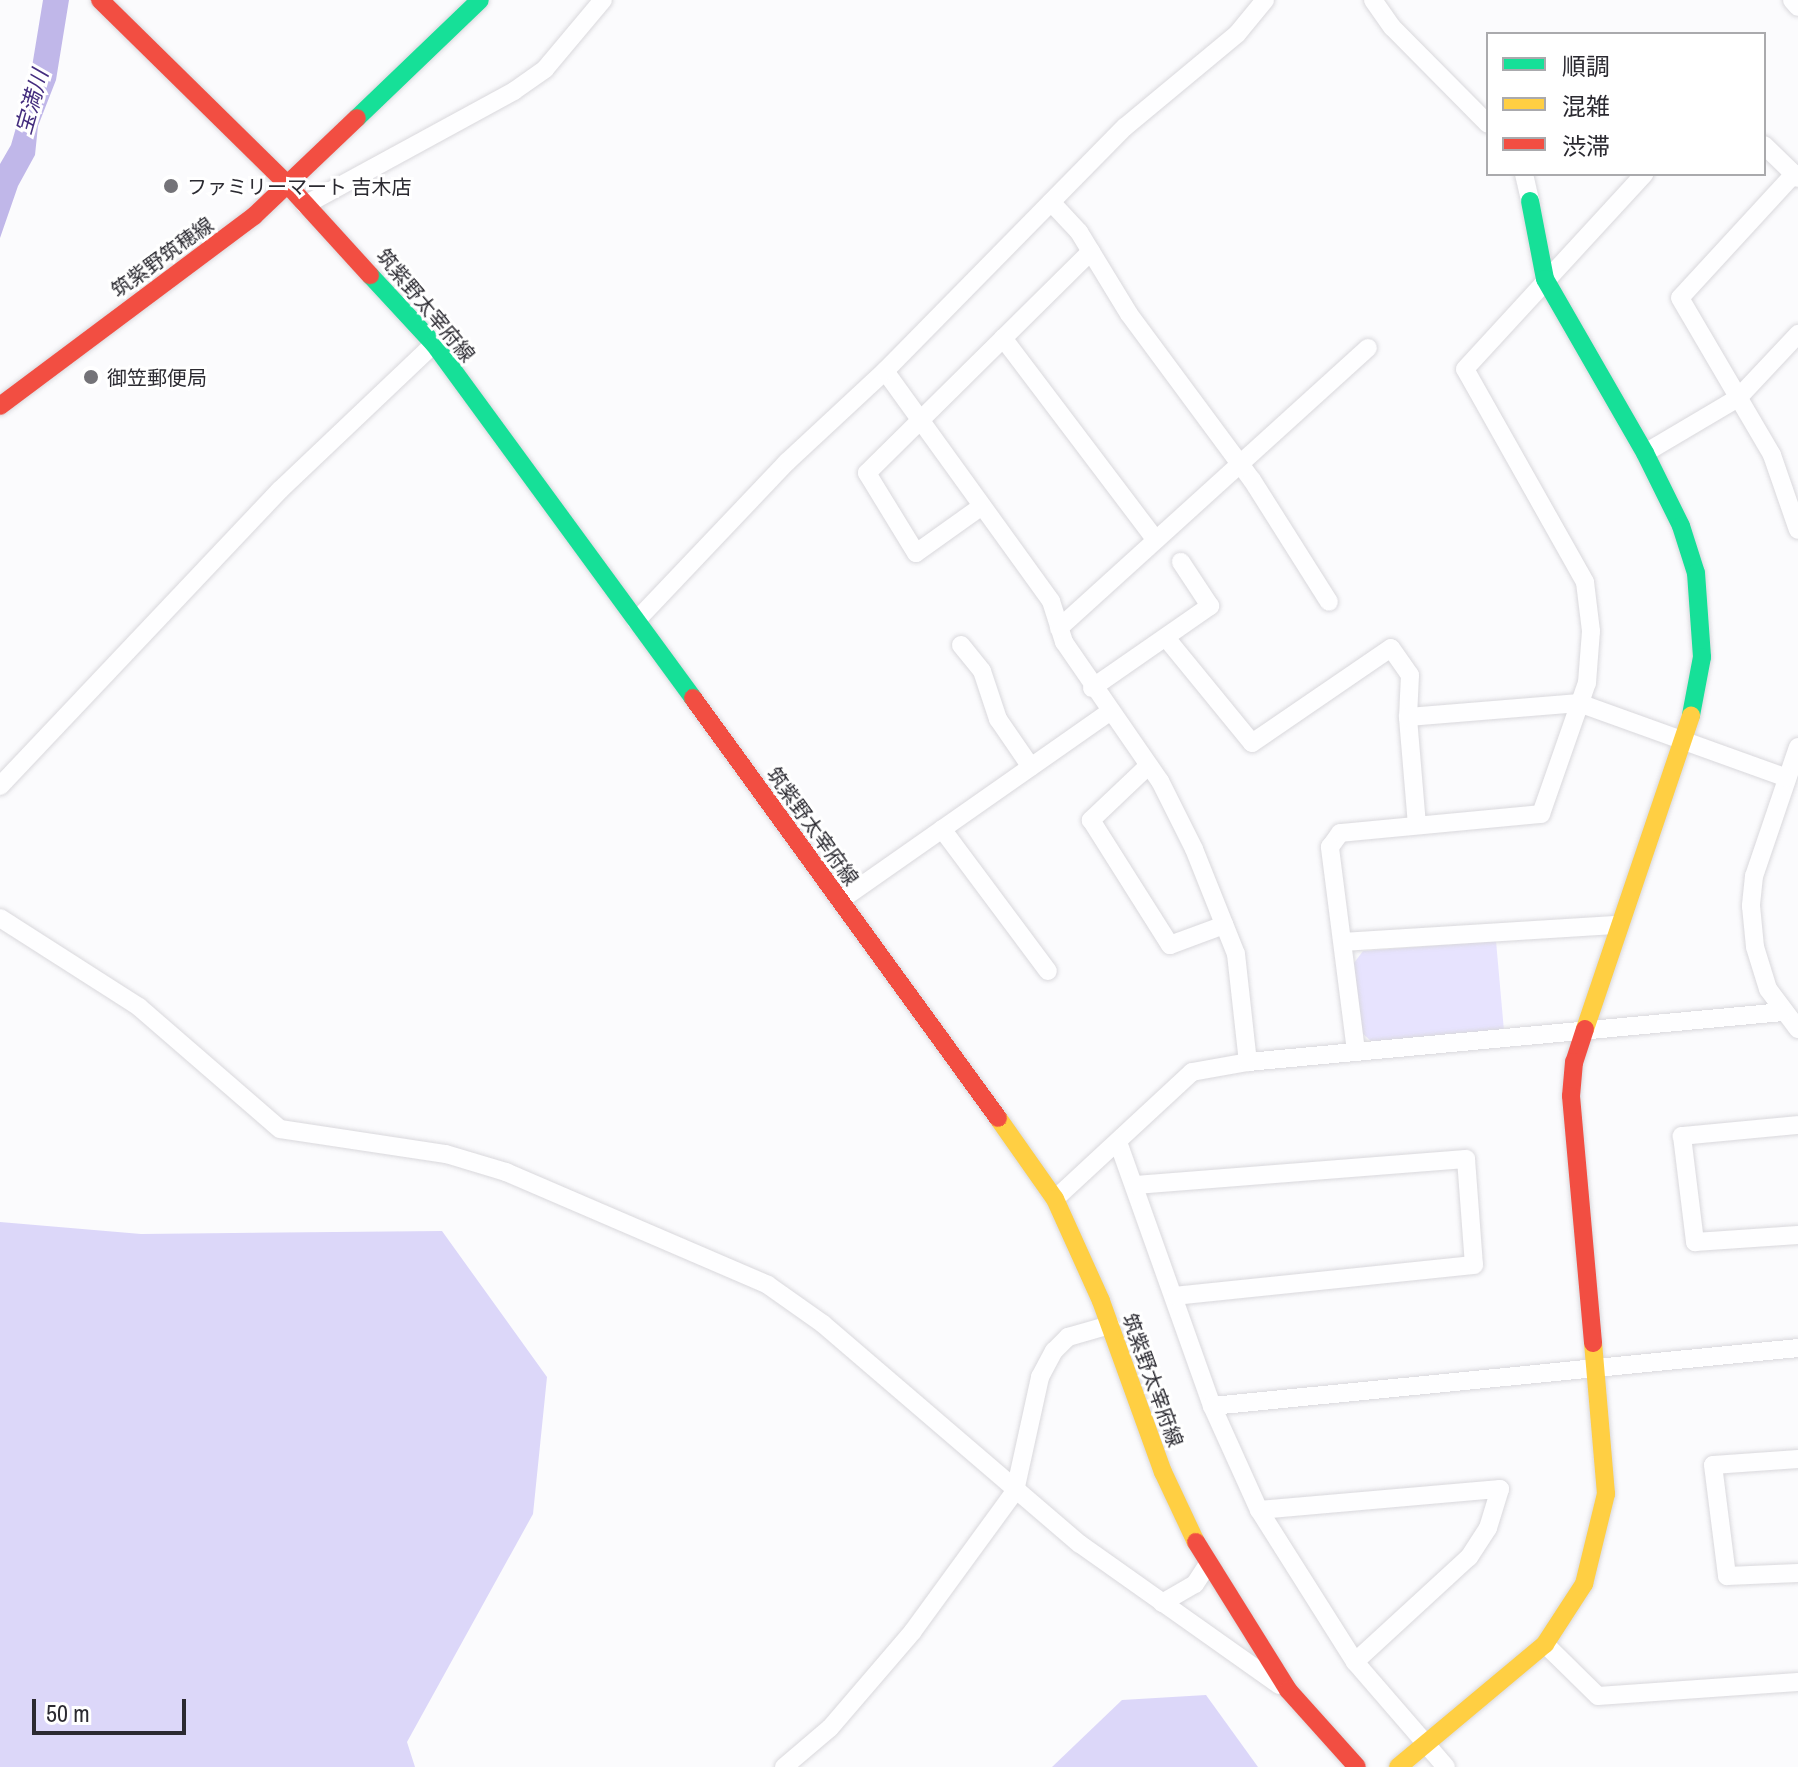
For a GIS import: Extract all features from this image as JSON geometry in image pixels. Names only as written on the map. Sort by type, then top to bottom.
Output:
[{"type":"main road","name":"筑紫野筑穂線","points":[[0,406],[288,185],[480,0]]},
{"type":"main road","name":"筑紫野太宰府線","points":[[106,6],[288,185],[434,344],[841,900],[1055,1199],[1110,1325],[1163,1472],[1208,1564],[1288,1690],[1357,1767]]},
{"type":"main road","points":[[1398,1767],[1545,1644],[1584,1584],[1598,1541],[1606,1494],[1571,1096],[1583,1030],[1694,707],[1702,657],[1696,573],[1681,526],[1645,453],[1545,279],[1530,201]]},
{"type":"street","points":[[305,205],[514,91],[545,69],[603,0]]},
{"type":"street","points":[[636,621],[787,462],[885,371],[1125,127],[1237,34],[1265,0]]},
{"type":"street","points":[[1373,0],[1392,27],[1486,122]]},
{"type":"street","points":[[1792,0],[1798,7]]},
{"type":"street","points":[[1766,147],[1796,176],[1680,298],[1795,500],[1798,530]]},
{"type":"street","points":[[1524,176],[1530,201]]},
{"type":"street","points":[[1356,1051],[1330,847],[1340,833],[1541,814],[1579,703],[1591,631],[1585,582],[1465,369],[1642,176]]},
{"type":"street","points":[[1051,202],[1091,251],[1129,314],[1240,465],[1329,602]]},
{"type":"street","points":[[982,506],[916,553],[867,473],[1091,251]]},
{"type":"street","points":[[1645,453],[1738,398],[1798,334]]},
{"type":"street","points":[[1003,338],[1156,540]]},
{"type":"street","points":[[0,786],[280,490],[434,344]]},
{"type":"street","points":[[1059,628],[1368,348]]},
{"type":"street","points":[[885,371],[1051,601],[1059,628],[1092,688],[1148,766],[1194,849],[1236,954],[1248,1062]]},
{"type":"street","points":[[1092,688],[1167,639],[1210,606],[1181,562]]},
{"type":"street","points":[[1167,639],[1252,743],[1391,648],[1410,675],[1408,717],[1417,825]]},
{"type":"street","points":[[961,645],[982,671],[998,719],[1031,767]]},
{"type":"street","points":[[1408,717],[1579,703],[1787,778]]},
{"type":"street","points":[[841,900],[1109,712]]},
{"type":"street","points":[[1798,747],[1754,876],[1751,906],[1755,947],[1768,989],[1798,1029]]},
{"type":"street","points":[[1148,766],[1091,820],[1170,945],[1224,925]]},
{"type":"street","points":[[942,829],[1048,971]]},
{"type":"street","points":[[0,918],[139,1007],[280,1129],[446,1154],[506,1172],[768,1285],[823,1324],[1015,1491],[1162,1603],[1288,1690]]},
{"type":"street","points":[[1343,942],[1617,925]]},
{"type":"street","points":[[1055,1199],[1192,1072],[1248,1062],[1356,1051],[1783,1012]]},
{"type":"street","points":[[1798,1125],[1682,1136],[1695,1242],[1798,1235]]},
{"type":"street","points":[[1118,1142],[1176,1296],[1212,1406],[1259,1510],[1355,1662],[1446,1767]]},
{"type":"street","points":[[1135,1185],[1466,1159],[1474,1265],[1176,1296]]},
{"type":"street","points":[[784,1767],[830,1728],[913,1631],[1015,1491],[1040,1377],[1054,1351],[1068,1337],[1110,1325]]},
{"type":"street","points":[[1212,1406],[1798,1348]]},
{"type":"street","points":[[1798,1459],[1713,1465],[1727,1576],[1798,1573]]},
{"type":"street","points":[[1259,1510],[1500,1489],[1488,1528],[1469,1557],[1355,1662]]},
{"type":"street","points":[[1162,1603],[1195,1584],[1208,1564]]},
{"type":"street","points":[[1545,1644],[1598,1696],[1798,1682]]},
{"type":"shaded area","points":[[1496,941],[1504,1031],[1372,1042],[1361,1032],[1354,963],[1363,951]]},
{"type":"shaded area","points":[[0,1222],[141,1234],[442,1231],[547,1377],[533,1514],[407,1742],[415,1767],[0,1767]]},
{"type":"shaded area","points":[[1206,1695],[1258,1767],[1052,1767],[1122,1700]]},
{"type":"water","name":"宝満川","points":[[43,0],[69,0],[56,80],[38,126],[35,155],[18,186],[0,238],[0,164],[11,145],[30,79]]},
{"type":"traffic: fast","points":[[357,118],[480,0]]},
{"type":"traffic: fast","points":[[1530,201],[1545,279],[1645,453],[1681,526],[1696,573],[1702,657],[1691,715]]},
{"type":"traffic: fast","points":[[370,275],[434,344],[693,698]]},
{"type":"traffic: slow","points":[[1585,1029],[1691,715]]},
{"type":"traffic: slow","points":[[998,1118],[1055,1199],[1101,1301],[1163,1472],[1196,1542]]},
{"type":"traffic: slow","points":[[1398,1767],[1545,1644],[1584,1584],[1606,1494],[1593,1343]]},
{"type":"traffic: jam","points":[[100,0],[288,185],[370,275]]},
{"type":"traffic: jam","points":[[0,406],[254,216],[357,118]]},
{"type":"traffic: jam","points":[[693,698],[998,1118]]},
{"type":"traffic: jam","points":[[1585,1029],[1574,1062],[1571,1096],[1593,1343]]},
{"type":"traffic: jam","points":[[1196,1542],[1288,1690],[1357,1767]]},
{"type":"place","name":"ファミリーマート 吉木店","points":[[171,186]]},
{"type":"place","name":"御笠郵便局","points":[[91,377]]}]
